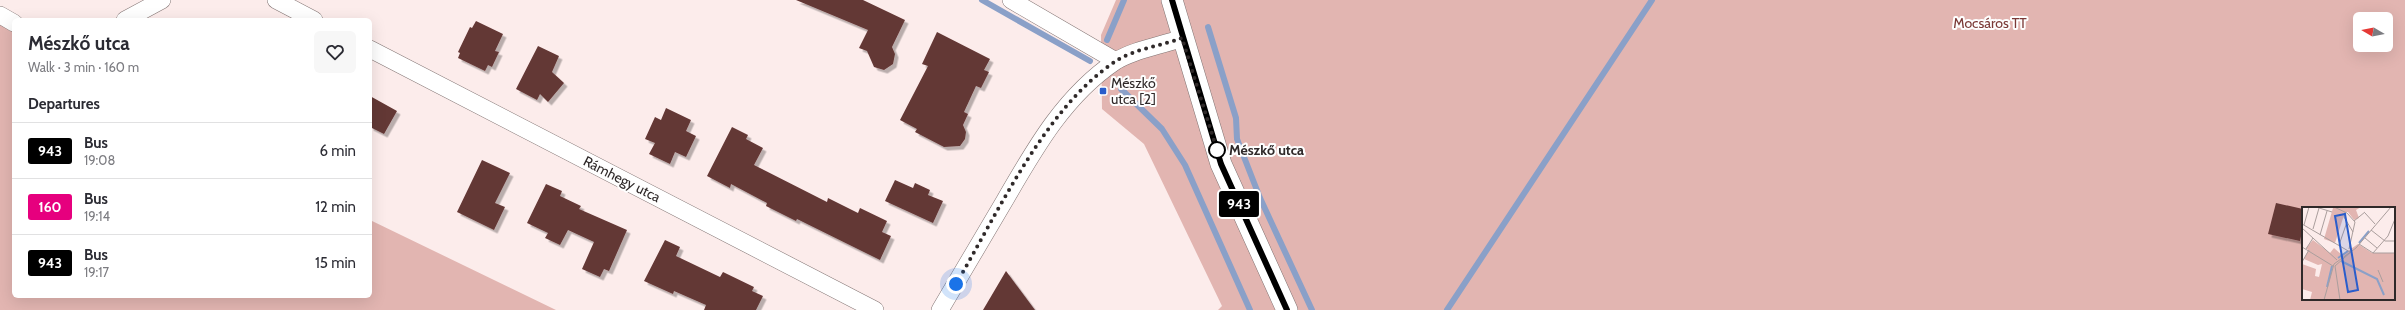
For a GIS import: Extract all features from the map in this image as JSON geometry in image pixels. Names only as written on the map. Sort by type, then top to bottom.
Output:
[{"type":"street","points":[[129,18],[162,0]]},
{"type":"street","points":[[276,0],[310,18]]},
{"type":"street","points":[[1011,0],[1116,61]]},
{"type":"street","points":[[1172,0],[1182,38],[1221,164],[1287,310]]},
{"type":"street","points":[[0,15],[12,22]]},
{"type":"street","points":[[940,310],[1052,123],[1074,96],[1116,61],[1136,52],[1161,46],[1182,38]]},
{"type":"street","name":"Rámhegy utca","points":[[372,50],[875,310]]},
{"type":"green space","name":"Mocsáros TT","points":[[1116,0],[2405,0],[2405,310],[1218,310],[1222,306],[1144,144],[1102,109],[1101,35]]},
{"type":"green space","points":[[0,15],[12,22],[12,298],[372,298],[372,221],[556,310],[0,310]]},
{"type":"building","points":[[796,0],[863,0],[905,20],[892,47],[895,54],[893,64],[884,70],[874,67],[867,51],[859,48],[868,30]]},
{"type":"building","points":[[476,21],[503,34],[495,51],[499,52],[492,67],[488,65],[485,71],[458,58],[460,53],[458,52],[470,27],[472,28]]},
{"type":"building","points":[[937,32],[990,59],[984,70],[989,72],[981,88],[976,86],[964,112],[968,114],[963,125],[966,132],[965,139],[960,146],[944,147],[915,132],[917,129],[900,120],[928,66],[922,64]]},
{"type":"building","points":[[538,46],[559,56],[552,72],[564,83],[548,102],[540,94],[537,100],[516,89]]},
{"type":"building","points":[[372,97],[397,111],[384,134],[372,128]]},
{"type":"building","points":[[666,108],[691,120],[686,131],[696,136],[686,157],[675,152],[670,164],[649,154],[655,143],[645,139],[655,117],[661,120]]},
{"type":"building","points":[[732,127],[748,135],[746,139],[763,148],[754,165],[827,202],[828,198],[858,213],[860,208],[887,221],[882,232],[891,236],[880,260],[797,219],[796,221],[766,206],[767,203],[731,184],[730,188],[707,176]]},
{"type":"building","points":[[482,160],[510,173],[495,203],[505,207],[494,230],[457,212]]},
{"type":"building","points":[[895,180],[913,188],[915,183],[930,190],[928,195],[943,201],[933,223],[885,201]]},
{"type":"building","points":[[546,184],[562,191],[560,196],[581,206],[579,209],[627,230],[609,271],[604,269],[600,277],[582,269],[594,242],[568,230],[560,245],[545,238],[548,233],[527,223]]},
{"type":"building","points":[[2276,203],[2302,209],[2302,232],[2300,241],[2268,234]]},
{"type":"building","points":[[665,240],[680,247],[676,256],[720,277],[723,272],[754,287],[752,291],[763,296],[756,310],[704,310],[706,305],[674,291],[673,294],[644,281]]},
{"type":"building","points":[[1006,271],[1035,310],[983,310]]},
{"type":"waterway","points":[[982,0],[1090,61]]},
{"type":"waterway","points":[[1107,40],[1124,0]]},
{"type":"waterway","points":[[1447,310],[1652,0]]},
{"type":"waterway","points":[[1208,27],[1236,118],[1237,139],[1260,198],[1312,310]]},
{"type":"waterway","points":[[1121,89],[1162,129],[1185,165],[1250,310]]},
{"type":"bus line","name":"943","points":[[1172,0],[1192,73],[1221,164],[1287,310]]},
{"type":"place","name":"Mészkő utca [2]","points":[[1103,91]]},
{"type":"place","name":"Mészkő utca","points":[[1217,150]]},
{"type":"route","points":[[956,284],[1052,123],[1074,96],[1116,61],[1136,52],[1161,46],[1182,38],[1217,150]]}]
